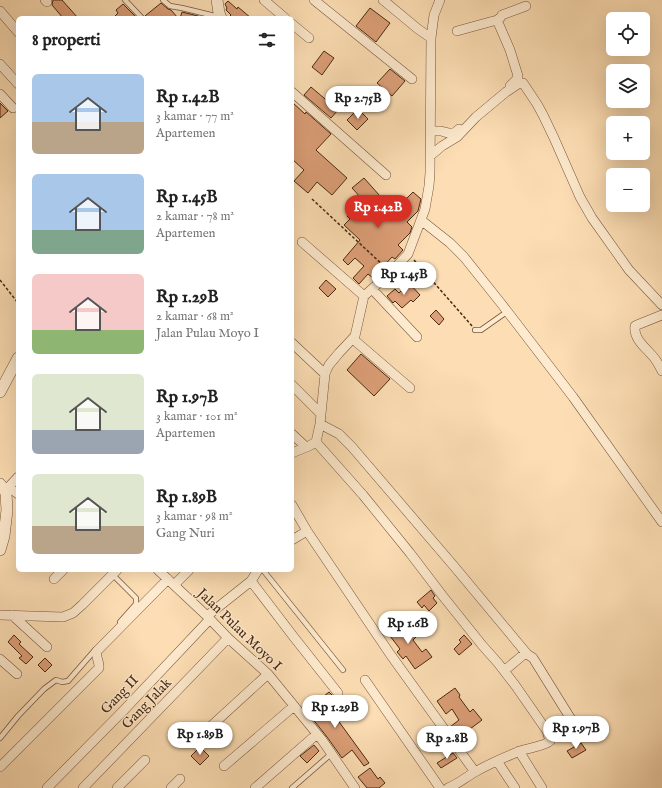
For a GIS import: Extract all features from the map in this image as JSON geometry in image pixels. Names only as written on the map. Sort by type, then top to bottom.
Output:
[{"type":"street","points":[[217,0],[220,16]]},
{"type":"street","points":[[264,0],[283,16]]},
{"type":"street","points":[[314,0],[412,79]]},
{"type":"street","points":[[383,0],[431,38]]},
{"type":"street","points":[[410,388],[356,341],[355,336],[364,296],[408,254],[425,209],[436,151],[431,38],[434,15],[440,0]]},
{"type":"street","points":[[457,31],[497,20],[501,18],[502,15],[526,6]]},
{"type":"street","points":[[0,11],[16,30]]},
{"type":"street","points":[[435,131],[449,134],[458,130],[473,115],[518,78],[510,50],[497,20]]},
{"type":"street","points":[[294,26],[309,38]]},
{"type":"street","points":[[0,64],[16,82]]},
{"type":"street","points":[[436,151],[458,137],[476,117],[506,92],[518,84],[523,83],[543,115],[582,202],[592,218],[629,270],[662,305]]},
{"type":"street","points":[[0,94],[13,108]]},
{"type":"street","points":[[294,94],[386,176]]},
{"type":"street","points":[[421,220],[450,243],[464,257],[508,311],[573,397],[662,522]]},
{"type":"street","points":[[302,242],[364,296]]},
{"type":"street","points":[[372,289],[417,337]]},
{"type":"street","points":[[662,314],[635,326],[634,331],[641,344],[656,360],[662,371]]},
{"type":"street","points":[[316,442],[320,424],[325,374],[329,365],[339,353],[356,341]]},
{"type":"street","points":[[294,345],[325,374]]},
{"type":"street","points":[[0,392],[16,362]]},
{"type":"street","points":[[294,387],[321,414]]},
{"type":"street","points":[[320,424],[339,434],[352,447],[527,654],[533,658],[574,724]]},
{"type":"street","points":[[294,436],[306,447]]},
{"type":"street","points":[[294,452],[316,442]]},
{"type":"street","points":[[316,442],[410,553],[515,685],[547,731],[550,739],[548,743],[519,751],[475,772],[451,787]]},
{"type":"street","points":[[5,487],[16,479]]},
{"type":"street","points":[[5,487],[16,493]]},
{"type":"street","points":[[0,550],[6,517],[5,487]]},
{"type":"street","points":[[294,508],[307,531],[390,654],[475,772]]},
{"type":"street","points":[[294,539],[307,531]]},
{"type":"street","points":[[54,579],[61,572]]},
{"type":"street","points":[[0,614],[64,617],[71,614],[82,605],[112,572]]},
{"type":"street","name":"Jalan Pulau Moyo I","points":[[160,572],[209,617],[228,638],[268,674],[317,734],[352,785]]},
{"type":"street","points":[[0,767],[99,668],[96,654],[98,651],[171,582],[186,572]]},
{"type":"street","name":"Gang II","points":[[47,788],[124,710],[209,617],[251,580],[257,572]]},
{"type":"street","points":[[251,580],[338,693]]},
{"type":"street","points":[[12,615],[47,647]]},
{"type":"street","name":"Gang Jalak","points":[[83,788],[228,638]]},
{"type":"street","points":[[504,671],[523,655],[527,654]]},
{"type":"street","points":[[0,659],[17,674]]},
{"type":"street","points":[[198,738],[268,674]]},
{"type":"street","points":[[364,680],[440,788]]},
{"type":"street","points":[[224,766],[294,706]]},
{"type":"street","points":[[255,788],[317,734]]},
{"type":"street","points":[[519,751],[542,788]]},
{"type":"street","points":[[117,788],[145,760]]},
{"type":"street","points":[[497,761],[516,788]]},
{"type":"street","points":[[171,788],[180,779]]},
{"type":"street","points":[[343,788],[352,785]]},
{"type":"lane","points":[[125,0],[140,16]]},
{"type":"lane","points":[[163,0],[170,6],[213,16]]},
{"type":"lane","points":[[475,330],[481,330],[508,311]]},
{"type":"lane","points":[[0,738],[18,716],[44,689],[56,680],[62,682],[68,681],[136,604],[136,598],[112,572]]},
{"type":"lane","points":[[265,572],[343,670]]},
{"type":"lane","points":[[292,788],[331,754]]},
{"type":"path","points":[[312,199],[390,272]]},
{"type":"path","points":[[408,254],[475,330]]},
{"type":"path","points":[[0,280],[16,300]]},
{"type":"building","points":[[53,0],[62,0],[76,16],[61,16],[52,5]]},
{"type":"building","points":[[228,1],[249,16],[230,16],[231,15],[226,10],[227,8],[225,4]]},
{"type":"building","points":[[161,3],[176,16],[145,16]]},
{"type":"building","points":[[123,4],[135,16],[115,16],[118,13],[116,10]]},
{"type":"building","points":[[370,8],[390,23],[376,42],[356,26]]},
{"type":"building","points":[[182,12],[198,16],[181,16]]},
{"type":"building","points":[[324,51],[334,58],[322,75],[312,67]]},
{"type":"building","points":[[390,69],[405,81],[392,96],[377,83]]},
{"type":"building","points":[[311,87],[338,110],[331,118],[304,95]]},
{"type":"building","points":[[0,103],[8,111],[0,118]]},
{"type":"building","points":[[294,104],[305,114],[306,112],[331,134],[316,150],[347,178],[332,195],[317,182],[308,193],[294,181],[304,170],[294,161]]},
{"type":"building","points":[[358,109],[368,119],[357,130],[347,120]]},
{"type":"building","points":[[364,178],[380,196],[382,196],[396,209],[413,192],[421,199],[418,211],[407,222],[412,227],[410,233],[398,245],[403,250],[395,259],[392,257],[379,271],[381,273],[374,279],[368,274],[359,284],[353,278],[364,266],[355,258],[348,265],[343,260],[360,240],[344,225],[350,219],[347,216],[362,199],[352,188]]},
{"type":"building","points":[[326,280],[336,289],[328,297],[319,288]]},
{"type":"building","points":[[409,283],[420,295],[413,302],[411,300],[402,308],[395,301],[393,303],[387,296],[395,289],[399,293]]},
{"type":"building","points":[[436,310],[444,319],[439,325],[430,316]]},
{"type":"building","points":[[361,354],[390,379],[374,396],[347,370]]},
{"type":"building","points":[[431,590],[435,596],[433,598],[437,603],[429,611],[424,605],[422,608],[417,602]]},
{"type":"building","points":[[403,620],[416,637],[413,640],[422,652],[426,649],[432,657],[415,669],[406,656],[403,659],[397,652],[400,649],[387,632]]},
{"type":"building","points":[[14,635],[21,642],[19,644],[33,657],[26,664],[19,658],[22,656],[8,642]]},
{"type":"building","points":[[464,635],[472,644],[459,655],[454,649],[461,642],[459,640]]},
{"type":"building","points":[[45,658],[52,665],[45,672],[38,665]]},
{"type":"building","points":[[455,688],[460,695],[459,697],[470,712],[473,709],[482,720],[458,738],[450,727],[459,720],[452,709],[446,714],[437,701]]},
{"type":"building","points":[[329,692],[335,698],[340,698],[329,708],[369,763],[364,766],[352,750],[342,758],[308,713],[327,700],[324,696]]},
{"type":"building","points":[[581,743],[586,750],[572,758],[567,751]]},
{"type":"building","points":[[314,745],[319,751],[307,763],[300,756]]},
{"type":"building","points":[[200,747],[209,756],[200,765],[191,756]]},
{"type":"building","points":[[453,753],[457,758],[441,768],[437,763]]},
{"type":"building","points":[[370,768],[378,779],[380,777],[385,783],[379,788],[367,788],[358,777]]}]
